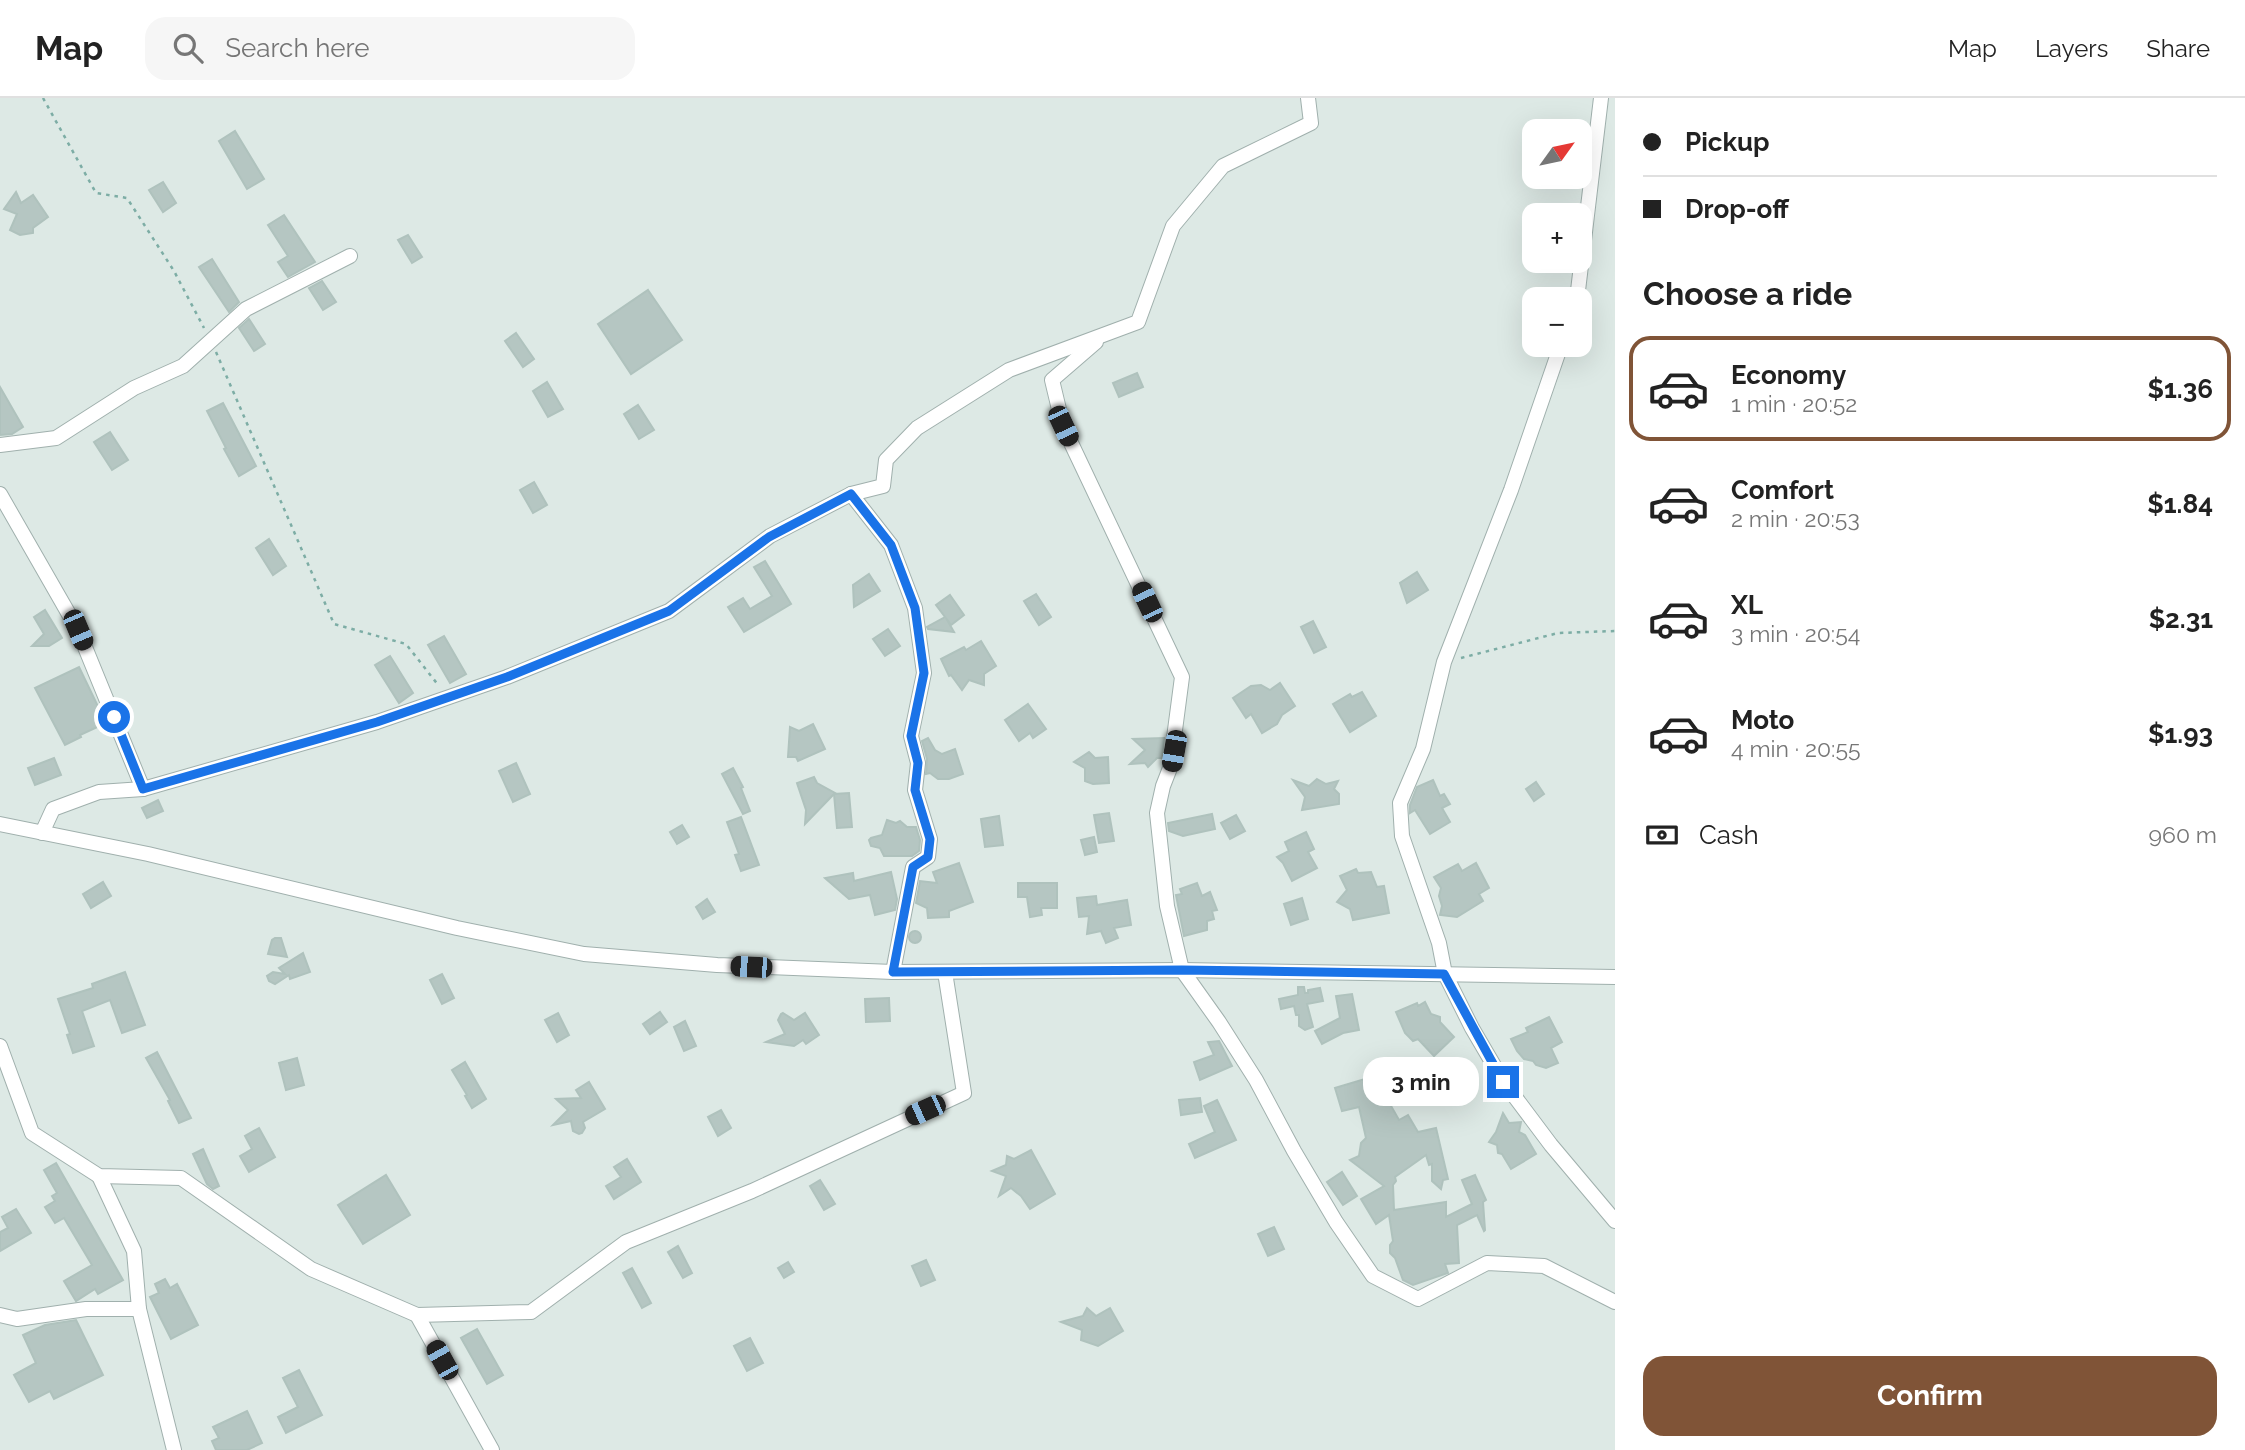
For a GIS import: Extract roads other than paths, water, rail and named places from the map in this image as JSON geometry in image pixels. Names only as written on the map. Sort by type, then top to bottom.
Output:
[{"type":"street","points":[[42,833],[53,809],[99,792],[143,789],[377,722],[507,677],[669,611],[769,537],[851,494],[883,486],[886,460],[917,428],[1009,370],[1138,322],[1173,226],[1223,166],[1311,123],[1308,98]]},
{"type":"street","points":[[1578,287],[1601,98]]},
{"type":"street","points":[[0,445],[56,438],[134,388],[183,366],[246,309],[350,256]]},
{"type":"street","points":[[1105,334],[1052,380],[1063,426],[1182,677],[1170,768],[1157,813],[1167,906],[1182,970],[1256,1080],[1293,1151],[1336,1223],[1373,1276],[1418,1299],[1487,1264],[1544,1266],[1615,1301]]},
{"type":"street","points":[[1557,357],[1511,489],[1444,662],[1423,749],[1400,803],[1402,836],[1439,943],[1444,974],[1503,1082],[1551,1145],[1615,1221]]},
{"type":"street","points":[[0,494],[78,630],[143,789]]},
{"type":"street","points":[[851,494],[891,545],[915,608],[924,673],[911,736],[918,763],[915,790],[930,839],[928,857],[913,867],[893,972]]},
{"type":"street","points":[[0,824],[148,854],[431,922],[584,954],[717,965],[893,972],[1182,970],[1615,977]]},
{"type":"street","points":[[0,1046],[32,1133],[99,1176],[181,1178],[311,1269],[417,1315],[531,1312],[626,1242],[752,1191],[964,1093],[945,972]]},
{"type":"street","points":[[99,1176],[134,1251],[139,1309],[174,1450]]},
{"type":"street","points":[[0,1315],[17,1319],[86,1309],[139,1309]]},
{"type":"street","points":[[417,1315],[492,1450]]}]
